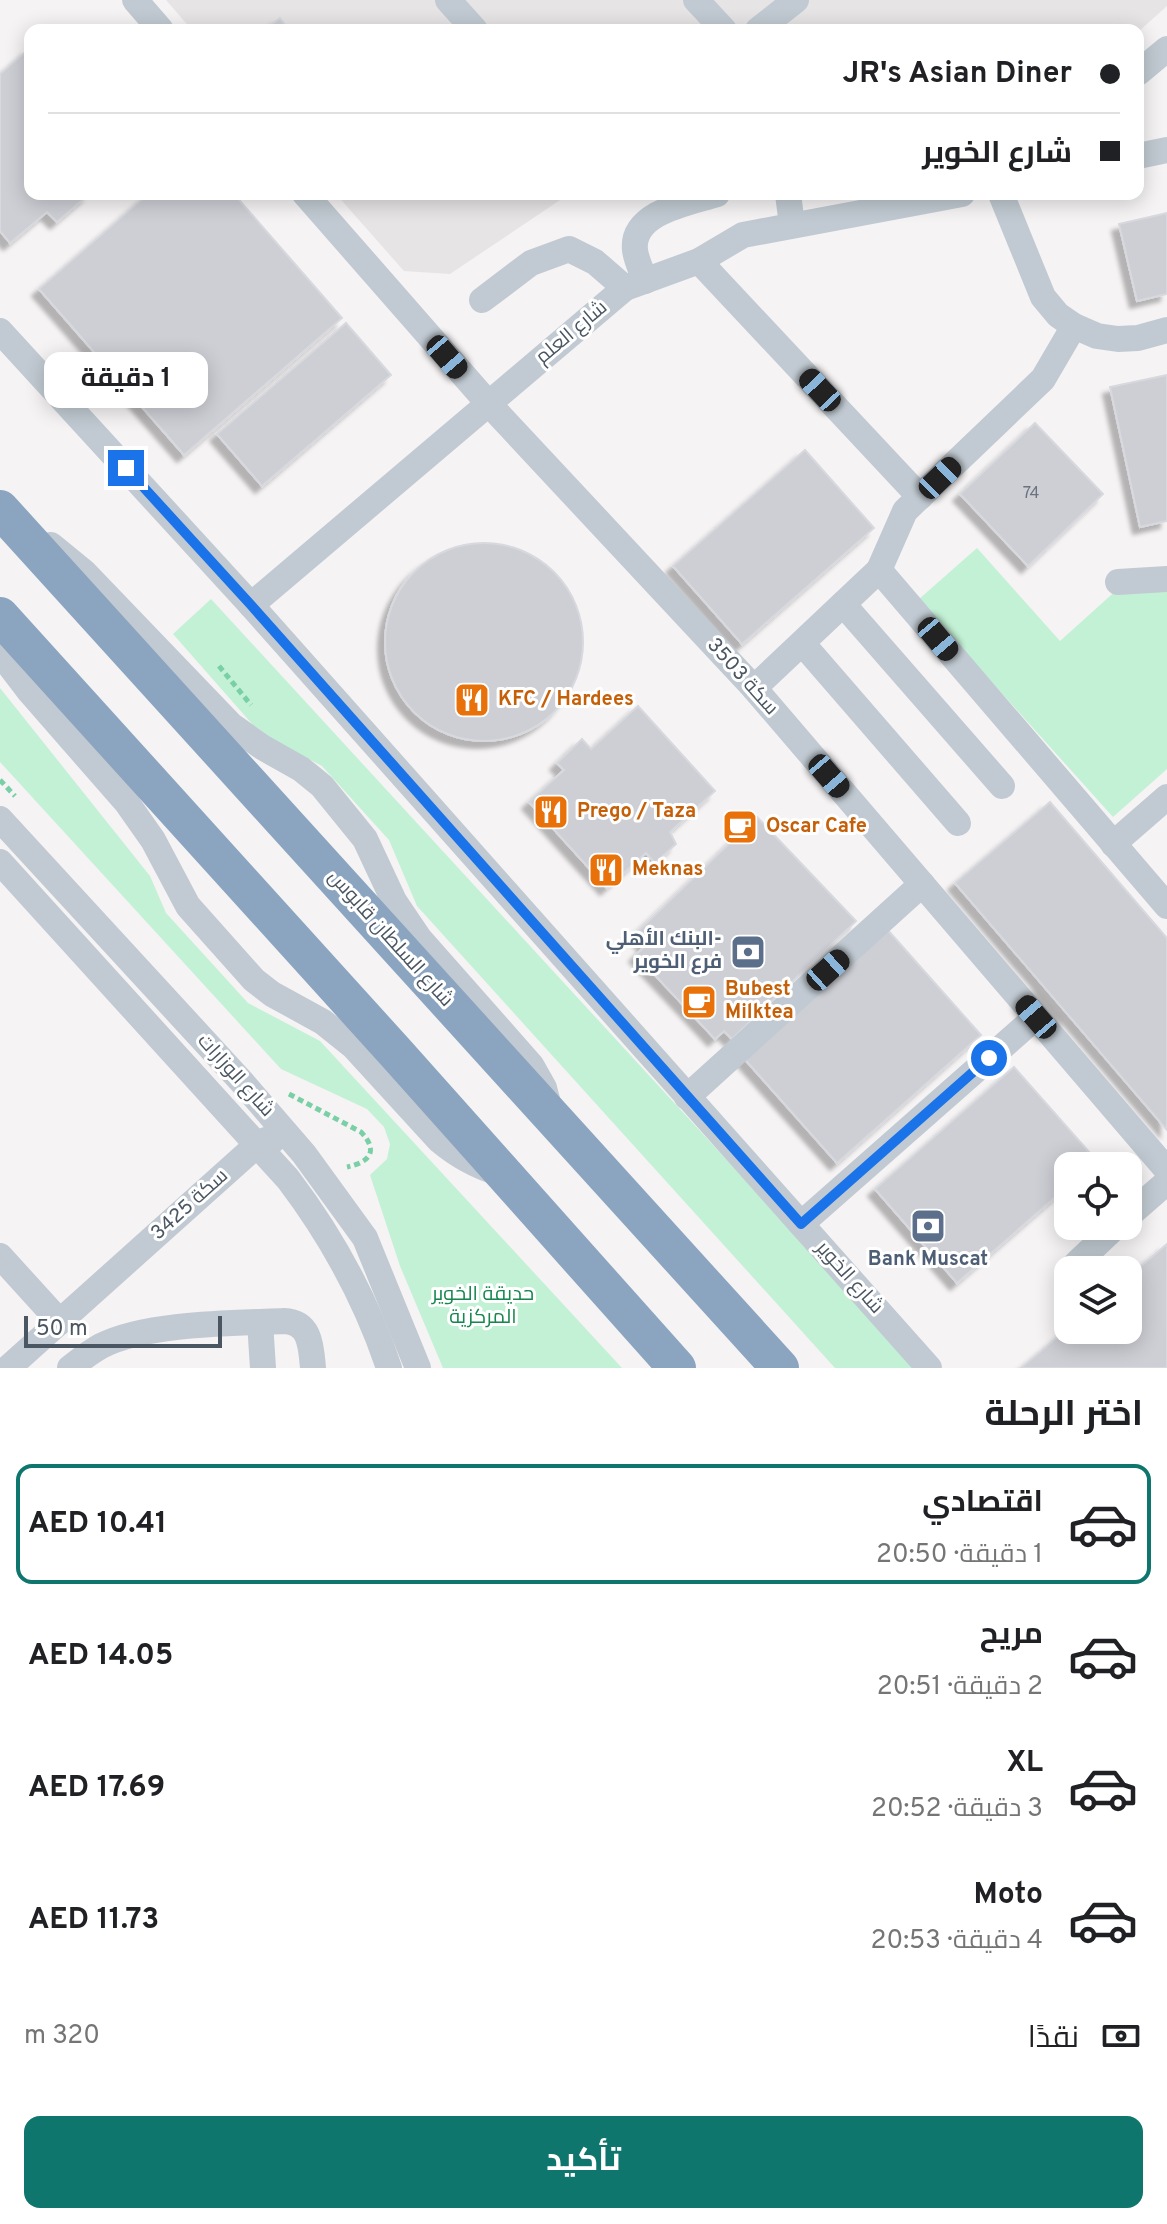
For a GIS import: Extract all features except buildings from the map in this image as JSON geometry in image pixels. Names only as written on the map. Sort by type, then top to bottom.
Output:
[{"type":"highway","name":"شارع السلطان قابوس","points":[[5,514],[780,1368]]},
{"type":"highway","points":[[0,616],[677,1368]]},
{"type":"street","points":[[135,0],[156,24]]},
{"type":"street","points":[[448,0],[470,24]]},
{"type":"street","points":[[696,0],[718,24]]},
{"type":"street","points":[[764,24],[788,2]]},
{"type":"street","points":[[1144,68],[1167,49]]},
{"type":"street","points":[[1144,155],[1167,150]]},
{"type":"street","name":"سكة 3503","points":[[310,200],[488,403],[754,688],[1167,1170]]},
{"type":"street","points":[[482,300],[531,263],[569,249],[635,284],[636,233],[646,222],[666,210],[698,200]]},
{"type":"street","points":[[789,200],[792,225]]},
{"type":"street","name":"شارع العلم","points":[[251,605],[488,403],[635,284],[699,261],[743,235],[929,200]]},
{"type":"street","points":[[1003,200],[1043,297],[1058,315],[1097,336],[1118,339],[1138,338],[1167,330]]},
{"type":"street","points":[[699,261],[920,497]]},
{"type":"street","points":[[754,688],[879,570],[905,511],[1043,379],[1074,326]]},
{"type":"street","name":"شارع الخوير","points":[[0,331],[251,605],[929,1368]]},
{"type":"street","points":[[5,514],[38,535],[84,572],[231,725],[301,769],[322,786],[365,839],[394,901],[419,938],[531,1065],[544,1088],[549,1114]]},
{"type":"street","points":[[879,570],[1167,906]]},
{"type":"street","points":[[1118,582],[1167,579]]},
{"type":"street","points":[[843,604],[1002,786]]},
{"type":"street","points":[[802,643],[958,823]]},
{"type":"street","points":[[0,653],[21,682],[127,803],[153,840],[188,906],[254,980],[272,994],[323,1022],[353,1046],[453,1152],[469,1162],[504,1174]]},
{"type":"street","points":[[1113,844],[1167,797]]},
{"type":"street","name":"شارع الوزارات","points":[[0,819],[284,1129],[365,1238],[418,1368]]},
{"type":"street","points":[[2,867],[20,861],[30,865],[85,926],[114,943]]},
{"type":"street","name":"شارع الوزارات","points":[[2,867],[288,1179],[325,1231],[372,1320],[389,1368]]},
{"type":"street","points":[[687,1097],[922,884]]},
{"type":"street","points":[[801,1224],[1036,1017]]},
{"type":"street","points":[[258,1144],[266,1140],[278,1142],[344,1224],[365,1238]]},
{"type":"street","name":"سكة 3425","points":[[8,1368],[258,1144]]},
{"type":"street","points":[[1142,1204],[1167,1182]]},
{"type":"street","points":[[0,1236],[3,1240],[0,1250]]},
{"type":"street","points":[[1084,1256],[1101,1240]]},
{"type":"street","points":[[0,1256],[60,1322]]},
{"type":"street","points":[[70,1368],[101,1346],[166,1328],[291,1321],[303,1328],[310,1340],[313,1368]]},
{"type":"street","points":[[260,1322],[263,1368]]},
{"type":"path","points":[[283,1091],[361,1132],[371,1149],[369,1156],[365,1162],[347,1167]]},
{"type":"shaded area","points":[[166,0],[1167,0],[1167,6],[1144,27],[1144,24],[187,24]]},
{"type":"shaded area","points":[[341,200],[560,200],[450,274],[404,271]]},
{"type":"green space","points":[[977,548],[1060,641],[1120,587],[1167,584],[1167,769],[1113,817],[918,600]]},
{"type":"green space","points":[[211,599],[918,1368],[835,1368],[417,906],[389,840],[322,766],[275,741],[253,725],[173,634]]},
{"type":"green space","name":"حديقة الخوير المركزية","points":[[0,688],[150,876],[166,913],[248,1003],[320,1041],[622,1368],[443,1368],[400,1266],[370,1175],[387,1159],[390,1144],[384,1127],[367,1109],[281,1069],[0,762]]},
{"type":"place","name":"KFC / Hardees","points":[[472,700]]},
{"type":"place","name":"Prego / Taza","points":[[551,812]]},
{"type":"place","name":"Oscar Cafe","points":[[740,827]]},
{"type":"place","name":"Meknas","points":[[606,870]]},
{"type":"place","name":"البنك الأهلي- فرع الخوير","points":[[748,952]]},
{"type":"place","name":"Bubest Milktea","points":[[699,1002]]},
{"type":"place","name":"Bank Muscat","points":[[928,1226]]},
{"type":"route","points":[[126,468],[801,1224],[989,1058]]}]
